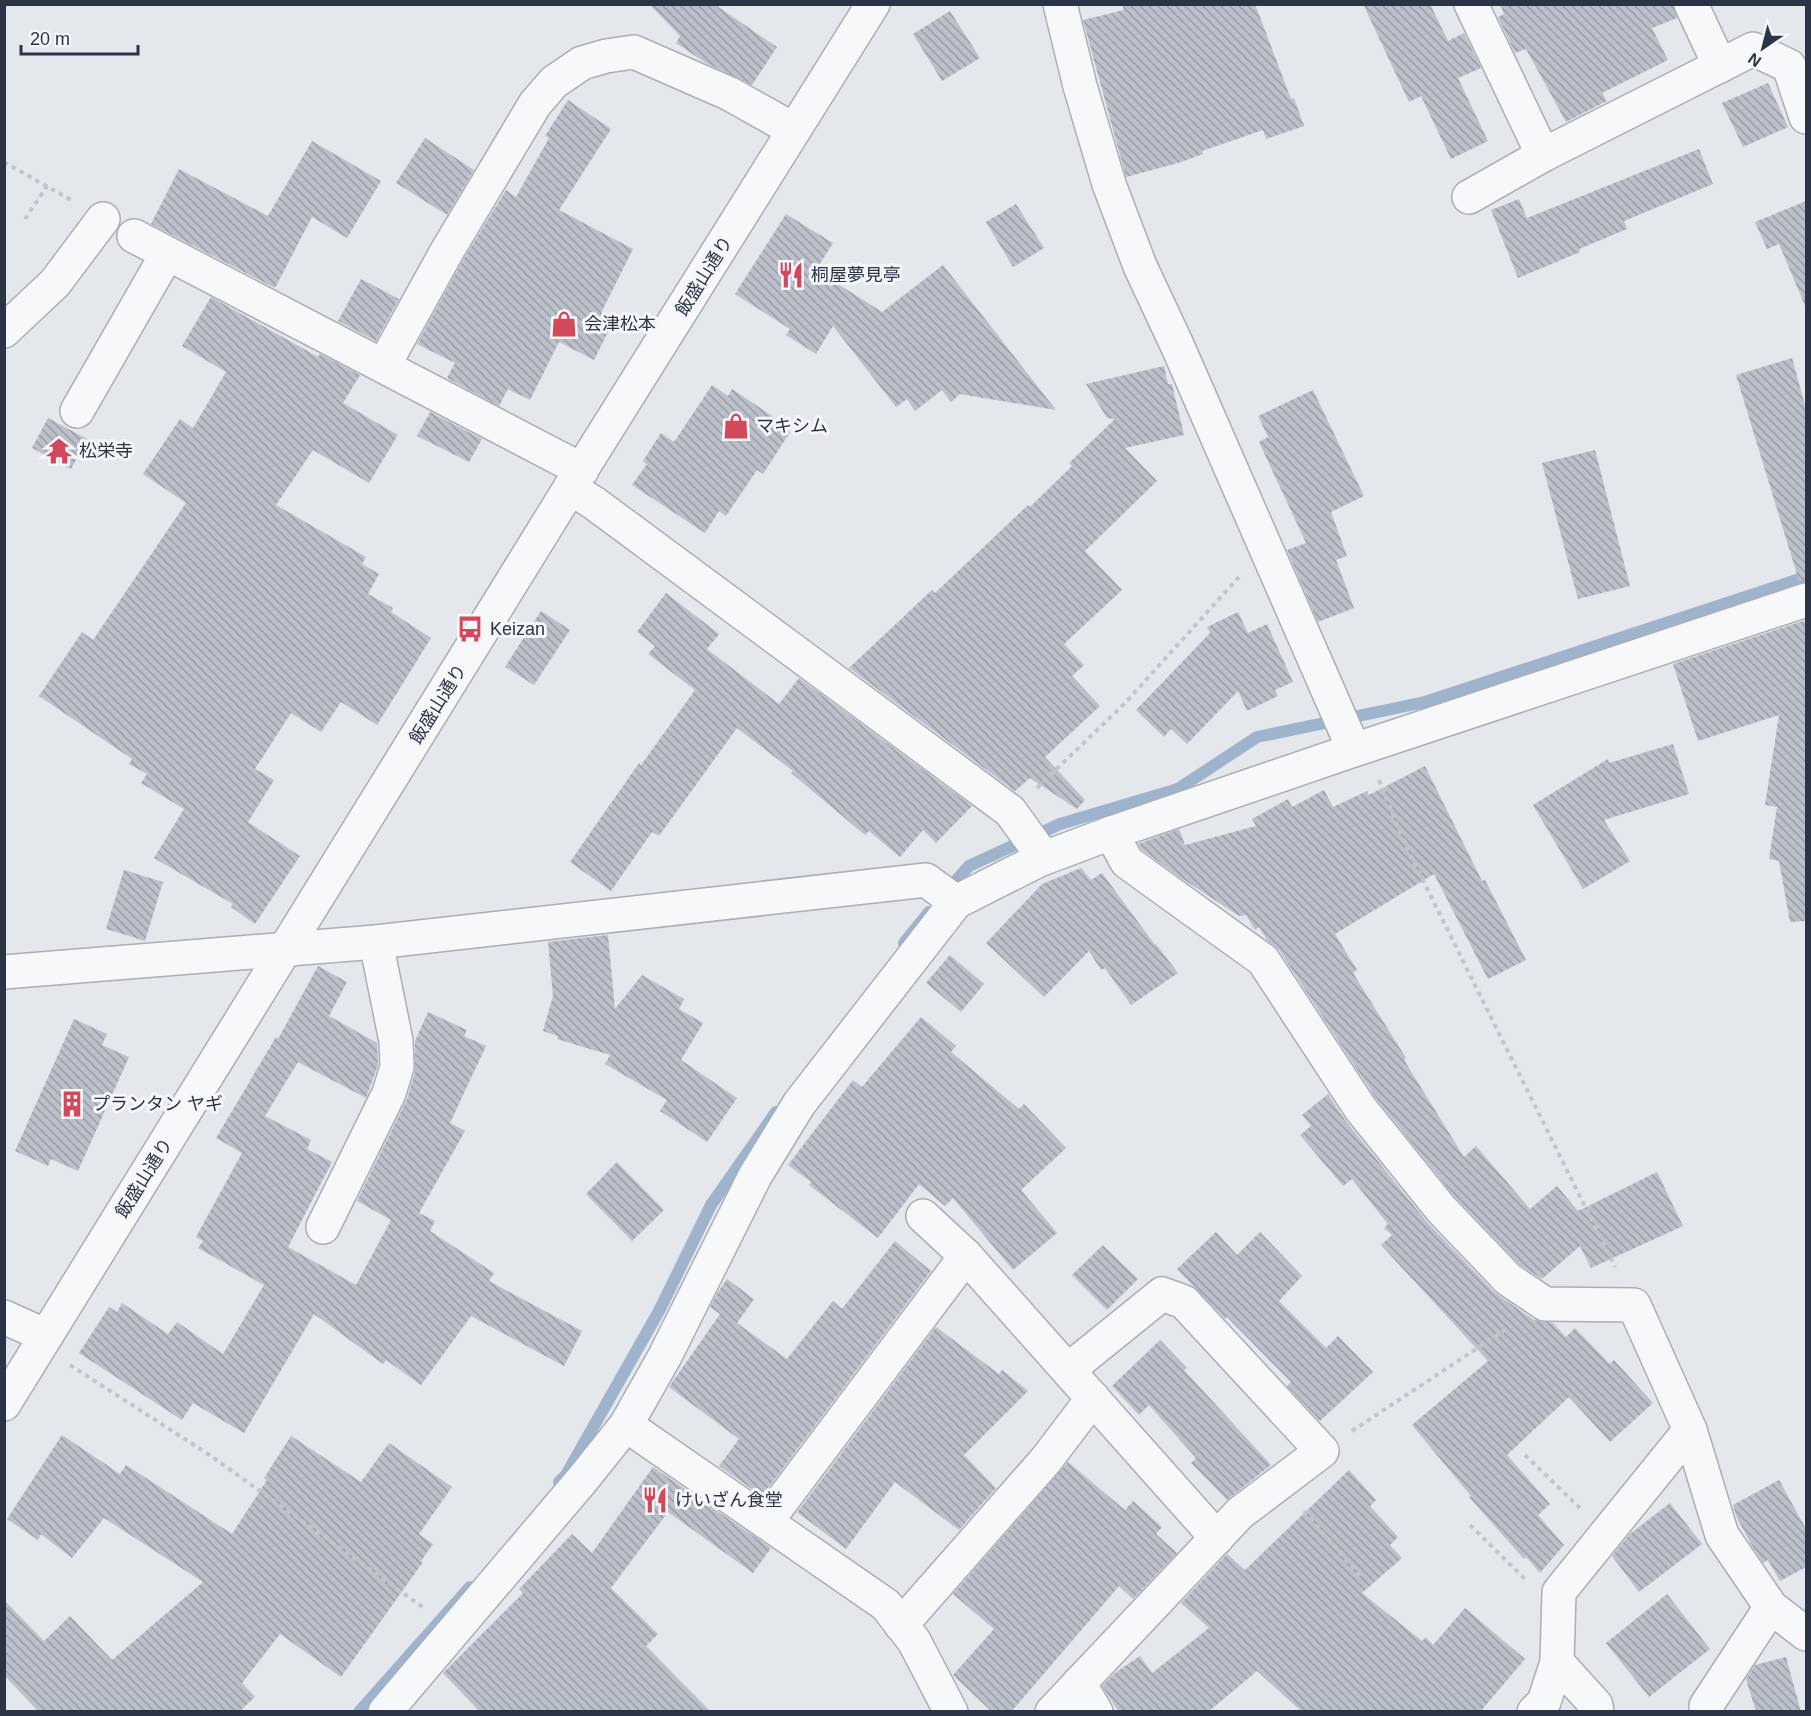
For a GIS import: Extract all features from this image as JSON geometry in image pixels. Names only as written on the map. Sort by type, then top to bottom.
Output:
[{"type":"street","name":"飯盛山通り","points":[[4,1404],[55,1348],[286,950],[576,479],[873,4]]},
{"type":"street","points":[[1060,4],[1080,86],[1109,184],[1140,266],[1266,547],[1360,748]]},
{"type":"street","points":[[1471,4],[1543,155]]},
{"type":"street","points":[[1691,4],[1720,66]]},
{"type":"street","points":[[1469,197],[1543,155],[1753,50],[1789,66],[1806,117]]},
{"type":"street","points":[[384,365],[447,251],[535,104],[554,82],[582,63],[606,56],[634,52],[730,94],[794,130]]},
{"type":"street","points":[[4,331],[55,283],[103,219]]},
{"type":"street","points":[[134,236],[384,365],[576,479],[594,503],[1010,811],[1044,858]]},
{"type":"street","points":[[77,411],[167,255]]},
{"type":"street","points":[[385,1712],[626,1425],[665,1356],[754,1176],[799,1104],[956,902],[1044,858],[1111,833],[1806,600]]},
{"type":"street","points":[[1111,833],[1127,862],[1263,960],[1360,1108],[1441,1209],[1508,1279],[1545,1304],[1634,1305],[1690,1430],[1722,1535],[1771,1607],[1806,1634]]},
{"type":"street","points":[[4,972],[376,942],[926,880],[956,902]]},
{"type":"street","points":[[323,1227],[389,1093],[397,1066],[396,1041],[376,942]]},
{"type":"street","points":[[923,1216],[966,1256],[1217,1538]]},
{"type":"street","points":[[766,1522],[966,1256]]},
{"type":"street","points":[[1052,1712],[1240,1513],[1322,1452],[1184,1302],[1162,1294],[1068,1370]]},
{"type":"street","points":[[4,1317],[55,1348]]},
{"type":"street","points":[[901,1625],[1046,1460],[1093,1398]]},
{"type":"street","points":[[626,1425],[885,1605],[914,1641],[951,1712]]},
{"type":"street","points":[[1534,1712],[1544,1702],[1557,1662],[1559,1592],[1690,1430]]},
{"type":"street","points":[[1708,1712],[1706,1706],[1771,1607]]},
{"type":"street","points":[[1557,1662],[1596,1704],[1597,1712]]},
{"type":"street","points":[[1079,1683],[1096,1712]]},
{"type":"path","points":[[25,219],[47,186]]},
{"type":"path","points":[[1010,811],[1017,807],[1126,702],[1266,547]]},
{"type":"path","points":[[1360,748],[1404,842],[1634,1305]]},
{"type":"path","points":[[1322,1452],[1545,1304]]},
{"type":"path","points":[[55,1348],[454,1630]]},
{"type":"path","points":[[1524,1455],[1606,1534]]},
{"type":"path","points":[[1280,1483],[1361,1577]]},
{"type":"path","points":[[1470,1525],[1559,1612]]},
{"type":"building","points":[[649,4],[714,4],[777,47],[752,85],[706,63],[676,43],[680,36]]},
{"type":"building","points":[[1122,4],[1255,4],[1291,99],[1294,98],[1304,126],[1266,139],[1263,130],[1202,151],[1203,154],[1178,163],[1126,177],[1083,20],[1124,10]]},
{"type":"building","points":[[1363,4],[1430,4],[1448,41],[1464,33],[1481,68],[1458,78],[1488,141],[1451,159],[1421,96],[1409,102]]},
{"type":"building","points":[[1500,4],[1673,4],[1677,18],[1652,28],[1668,60],[1602,93],[1607,101],[1566,122],[1526,49],[1515,53],[1498,17],[1504,14]]},
{"type":"building","points":[[950,11],[980,58],[942,81],[913,34]]},
{"type":"building","points":[[1768,83],[1788,127],[1743,147],[1722,103]]},
{"type":"building","points":[[568,100],[611,129],[559,210],[633,249],[601,313],[614,320],[594,360],[559,342],[530,400],[508,389],[499,406],[447,378],[455,363],[417,344],[463,260],[506,190],[516,197],[549,138],[545,136]]},
{"type":"building","points":[[425,138],[474,170],[447,215],[396,183]]},
{"type":"building","points":[[312,141],[381,181],[347,238],[312,217],[275,288],[151,224],[179,169],[268,216]]},
{"type":"building","points":[[1699,149],[1713,184],[1624,221],[1627,229],[1518,278],[1491,210],[1519,199],[1527,218]]},
{"type":"building","points":[[1806,201],[1806,308],[1779,244],[1767,249],[1755,222]]},
{"type":"building","points":[[1016,204],[1044,248],[1013,267],[986,222]]},
{"type":"building","points":[[786,214],[833,243],[816,270],[882,312],[943,265],[1056,410],[960,394],[951,402],[942,390],[915,411],[907,399],[896,407],[833,326],[816,354],[786,335],[790,329],[735,294]]},
{"type":"building","points":[[361,279],[399,299],[376,341],[338,321]]},
{"type":"building","points":[[211,297],[318,357],[320,354],[360,375],[343,403],[398,435],[369,483],[313,450],[276,505],[366,557],[362,564],[379,574],[368,594],[393,608],[391,612],[431,638],[377,725],[341,702],[321,732],[291,713],[255,769],[274,780],[248,822],[300,856],[255,924],[231,907],[233,904],[154,858],[184,809],[141,783],[147,774],[129,764],[132,759],[39,696],[82,632],[93,640],[186,503],[143,474],[180,419],[193,428],[226,372],[182,346]]},
{"type":"building","points":[[1792,358],[1806,409],[1806,580],[1799,581],[1736,375]]},
{"type":"building","points":[[1164,366],[1168,384],[1172,384],[1184,435],[1125,448],[1157,481],[1085,551],[1122,590],[1064,644],[1084,665],[1072,676],[1100,706],[1045,757],[1085,800],[1077,809],[1030,778],[1015,791],[849,668],[932,590],[935,593],[1028,505],[1030,507],[1072,466],[1069,463],[1115,419],[1107,418],[1086,384]]},
{"type":"building","points":[[712,385],[728,396],[732,389],[778,420],[776,423],[790,432],[763,474],[757,470],[726,516],[719,511],[705,533],[632,485],[647,464],[643,461],[661,433],[674,442]]},
{"type":"building","points":[[1313,390],[1364,496],[1331,512],[1347,556],[1336,560],[1354,608],[1318,622],[1287,550],[1306,543],[1259,442],[1268,437],[1258,416]]},
{"type":"building","points":[[430,412],[482,439],[469,462],[417,436]]},
{"type":"building","name":"松栄寺","points":[[48,418],[87,439],[71,469],[32,448]]},
{"type":"building","points":[[1595,450],[1630,586],[1578,599],[1542,463]]},
{"type":"building","points":[[666,593],[719,634],[707,649],[779,704],[799,678],[972,806],[936,843],[923,830],[900,857],[869,831],[865,835],[791,773],[793,771],[737,728],[659,836],[652,832],[611,891],[570,862],[639,763],[641,765],[695,690],[648,654],[655,646],[637,632]]},
{"type":"building","points":[[541,611],[570,630],[534,685],[505,667]]},
{"type":"building","points":[[1238,612],[1248,633],[1267,624],[1293,682],[1275,690],[1278,696],[1247,711],[1238,691],[1187,744],[1171,729],[1164,737],[1136,710],[1210,633],[1207,627]]},
{"type":"building","points":[[1806,620],[1806,921],[1790,922],[1779,861],[1769,859],[1777,807],[1765,805],[1779,715],[1698,741],[1673,664]]},
{"type":"building","points":[[1673,744],[1689,794],[1604,820],[1630,861],[1583,889],[1533,805],[1608,759],[1609,763]]},
{"type":"building","points":[[1425,766],[1482,881],[1485,880],[1526,960],[1488,979],[1434,874],[1335,934],[1357,970],[1353,973],[1464,1157],[1476,1146],[1530,1209],[1557,1186],[1578,1211],[1657,1172],[1683,1226],[1591,1268],[1580,1246],[1542,1279],[1520,1265],[1455,1197],[1375,1097],[1279,950],[1267,940],[1259,927],[1255,930],[1246,915],[1239,916],[1178,876],[1141,849],[1138,844],[1179,829],[1185,845],[1256,826],[1252,819],[1288,799],[1292,807],[1324,790],[1333,807],[1367,791],[1369,795]]},
{"type":"building","points":[[1081,868],[1091,880],[1102,873],[1178,973],[1131,1005],[1105,968],[1101,970],[1089,951],[1044,997],[986,943],[1042,884]]},
{"type":"building","points":[[124,870],[163,882],[145,941],[106,929]]},
{"type":"building","points":[[608,935],[615,1009],[642,975],[684,999],[679,1009],[703,1023],[681,1060],[737,1098],[707,1142],[660,1111],[667,1100],[605,1064],[610,1055],[557,1039],[558,1036],[543,1031],[553,996],[548,942]]},
{"type":"building","points":[[950,955],[984,984],[961,1012],[926,983]]},
{"type":"building","points":[[318,966],[347,982],[329,1016],[377,1043],[378,1065],[366,1098],[298,1062],[265,1116],[311,1140],[307,1149],[332,1162],[288,1247],[356,1285],[391,1220],[357,1201],[407,1099],[415,1072],[415,1041],[428,1012],[467,1030],[464,1036],[486,1046],[450,1123],[465,1131],[419,1213],[435,1221],[430,1231],[494,1273],[489,1281],[582,1331],[564,1366],[471,1316],[421,1385],[386,1360],[383,1364],[314,1314],[244,1433],[193,1403],[182,1420],[79,1353],[109,1307],[117,1312],[122,1303],[168,1334],[177,1322],[223,1354],[264,1285],[198,1248],[203,1241],[196,1237],[242,1153],[216,1138],[276,1037],[278,1039]]},
{"type":"building","points":[[921,1017],[956,1046],[951,1052],[1019,1109],[1024,1104],[1066,1148],[1021,1190],[1057,1233],[1013,1270],[953,1198],[945,1206],[919,1184],[878,1238],[809,1185],[811,1182],[788,1165],[853,1080],[862,1087]]},
{"type":"building","name":"プランタン ヤギ","points":[[74,1019],[107,1034],[102,1045],[129,1057],[78,1171],[51,1159],[48,1166],[15,1151]]},
{"type":"building","points":[[1328,1094],[1345,1120],[1426,1221],[1494,1292],[1534,1320],[1553,1323],[1566,1337],[1575,1328],[1610,1364],[1614,1360],[1653,1403],[1610,1442],[1569,1397],[1507,1455],[1550,1504],[1538,1515],[1564,1545],[1540,1573],[1526,1557],[1524,1559],[1469,1497],[1471,1496],[1412,1425],[1488,1361],[1381,1245],[1392,1235],[1384,1228],[1388,1224],[1352,1179],[1343,1186],[1300,1135],[1311,1126],[1302,1115]]},
{"type":"building","points":[[617,1162],[664,1210],[632,1241],[586,1194]]},
{"type":"building","points":[[1216,1232],[1237,1255],[1260,1232],[1302,1276],[1279,1301],[1326,1348],[1338,1336],[1373,1372],[1320,1421],[1287,1386],[1291,1382],[1177,1269]]},
{"type":"building","points":[[895,1241],[931,1271],[762,1496],[719,1466],[739,1439],[669,1387],[720,1314],[710,1307],[727,1279],[754,1299],[737,1323],[787,1359],[833,1301],[842,1309]]},
{"type":"building","points":[[1103,1245],[1138,1279],[1107,1310],[1072,1275]]},
{"type":"building","points":[[936,1327],[999,1374],[1002,1370],[1028,1391],[964,1455],[996,1488],[959,1530],[895,1482],[846,1549],[797,1512]]},
{"type":"building","points":[[1160,1340],[1187,1368],[1184,1370],[1271,1465],[1227,1500],[1191,1463],[1196,1458],[1149,1405],[1139,1415],[1112,1386]]},
{"type":"building","points":[[62,1435],[120,1474],[126,1465],[232,1534],[267,1480],[264,1478],[291,1436],[361,1482],[389,1443],[452,1487],[419,1534],[433,1544],[421,1561],[423,1562],[341,1677],[280,1634],[242,1683],[255,1697],[239,1712],[39,1712],[4,1675],[4,1600],[44,1641],[70,1616],[112,1660],[203,1582],[104,1518],[72,1558],[41,1534],[38,1540],[7,1519]]},
{"type":"building","points":[[1068,1462],[1125,1510],[1133,1501],[1162,1527],[1156,1534],[1177,1553],[1133,1599],[1119,1586],[1011,1712],[992,1712],[953,1675],[994,1629],[953,1594]]},
{"type":"building","points":[[653,1467],[771,1548],[753,1573],[668,1512],[611,1588],[658,1634],[646,1646],[711,1712],[480,1712],[443,1673],[523,1593],[519,1589],[572,1534],[592,1553]]},
{"type":"building","points":[[1349,1470],[1376,1500],[1370,1506],[1398,1537],[1390,1545],[1402,1558],[1362,1593],[1422,1641],[1426,1637],[1433,1645],[1465,1608],[1525,1659],[1480,1712],[1302,1712],[1257,1671],[1208,1712],[1119,1712],[1102,1686],[1115,1673],[1140,1656],[1152,1673],[1209,1628],[1181,1603],[1227,1554],[1245,1570]]},
{"type":"building","points":[[1779,1480],[1806,1529],[1806,1567],[1780,1581],[1768,1560],[1763,1563],[1751,1544],[1737,1518],[1733,1505]]},
{"type":"building","points":[[1670,1503],[1702,1544],[1639,1592],[1612,1556],[1630,1534]]},
{"type":"building","points":[[1667,1594],[1710,1649],[1649,1697],[1606,1643]]},
{"type":"building","points":[[1786,1657],[1801,1712],[1756,1712],[1746,1679],[1755,1665]]},
{"type":"waterway","points":[[946,892],[969,866],[1060,824],[1178,789],[1257,737],[1425,702],[1806,577]]},
{"type":"waterway","points":[[904,943],[929,912]]},
{"type":"waterway","points":[[559,1482],[566,1475],[659,1311],[711,1205],[776,1112]]},
{"type":"waterway","points":[[359,1712],[470,1587]]},
{"type":"place","name":"桐屋夢見亭","points":[[791,275]]},
{"type":"place","name":"会津松本","points":[[564,324]]},
{"type":"place","name":"マキシム","points":[[736,426]]},
{"type":"place","name":"松栄寺","points":[[59,451]]},
{"type":"place","name":"Keizan","points":[[470,629]]},
{"type":"place","name":"プランタン ヤギ","points":[[72,1104]]},
{"type":"place","name":"けいざん食堂","points":[[655,1500]]}]
